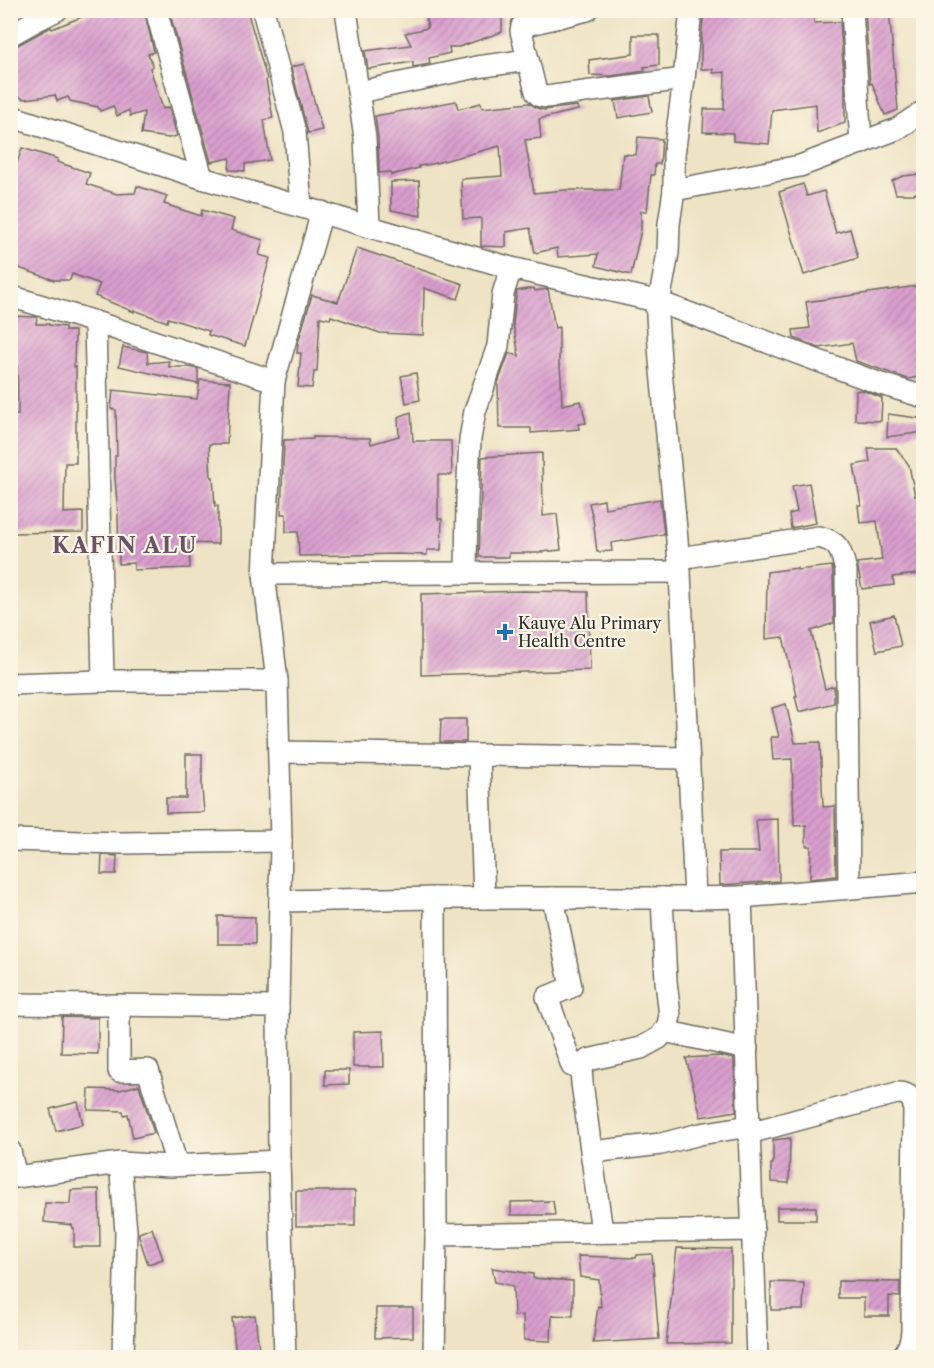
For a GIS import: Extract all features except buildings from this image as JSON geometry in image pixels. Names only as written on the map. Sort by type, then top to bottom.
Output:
[{"type":"street","points":[[10,35],[57,10]]},
{"type":"street","points":[[156,10],[202,178]]},
{"type":"street","points":[[263,10],[295,132],[301,206]]},
{"type":"street","points":[[345,10],[365,138],[369,225]]},
{"type":"street","points":[[588,10],[524,25],[521,31],[536,92],[540,96],[572,95],[684,79]]},
{"type":"street","points":[[691,10],[674,155],[674,190],[668,253],[660,297],[656,301],[680,565],[695,898]]},
{"type":"street","points":[[852,10],[861,143]]},
{"type":"street","points":[[359,92],[477,67],[528,60]]},
{"type":"street","points":[[674,190],[800,166],[897,129],[924,111]]},
{"type":"street","points":[[10,116],[202,178],[511,267],[656,301],[881,384],[924,397]]},
{"type":"street","points":[[285,1358],[279,1161],[278,1007],[281,841],[279,752],[277,681],[264,574],[274,381],[322,212]]},
{"type":"street","points":[[466,573],[470,439],[475,411],[498,346],[503,294],[511,267]]},
{"type":"street","points":[[10,296],[274,381]]},
{"type":"street","points":[[95,322],[103,681]]},
{"type":"street","points":[[264,574],[466,573],[680,565],[819,537],[831,540],[842,553],[846,571],[849,888]]},
{"type":"street","points":[[10,684],[103,681],[277,681]]},
{"type":"street","points":[[279,752],[689,758]]},
{"type":"street","points":[[479,756],[484,898]]},
{"type":"street","points":[[10,840],[120,843],[281,841]]},
{"type":"street","points":[[280,900],[741,897],[924,882]]},
{"type":"street","points":[[741,897],[757,1358]]},
{"type":"street","points":[[434,1358],[435,898]]},
{"type":"street","points":[[554,898],[571,987],[547,997],[572,1066],[581,1068]]},
{"type":"street","points":[[602,1232],[581,1068],[588,1060],[641,1048],[659,1038],[667,1028],[670,1016],[662,898]]},
{"type":"street","points":[[10,1004],[278,1007]]},
{"type":"street","points":[[119,1005],[119,1071],[148,1070],[177,1166]]},
{"type":"street","points":[[664,1031],[747,1050]]},
{"type":"street","points":[[592,1152],[661,1144],[700,1134],[749,1130],[897,1093],[904,1093],[912,1098],[914,1106],[912,1331],[911,1342],[901,1358]]},
{"type":"street","points":[[10,1151],[16,1177],[120,1163],[177,1166],[279,1161]]},
{"type":"street","points":[[120,1163],[126,1231],[123,1358]]},
{"type":"street","points":[[436,1235],[753,1230]]},
{"type":"place","name":"Kauye Alu Primary Health Centre","points":[[505,632]]},
{"type":"district","name":"KAFIN ALU","points":[[125,545]]}]
